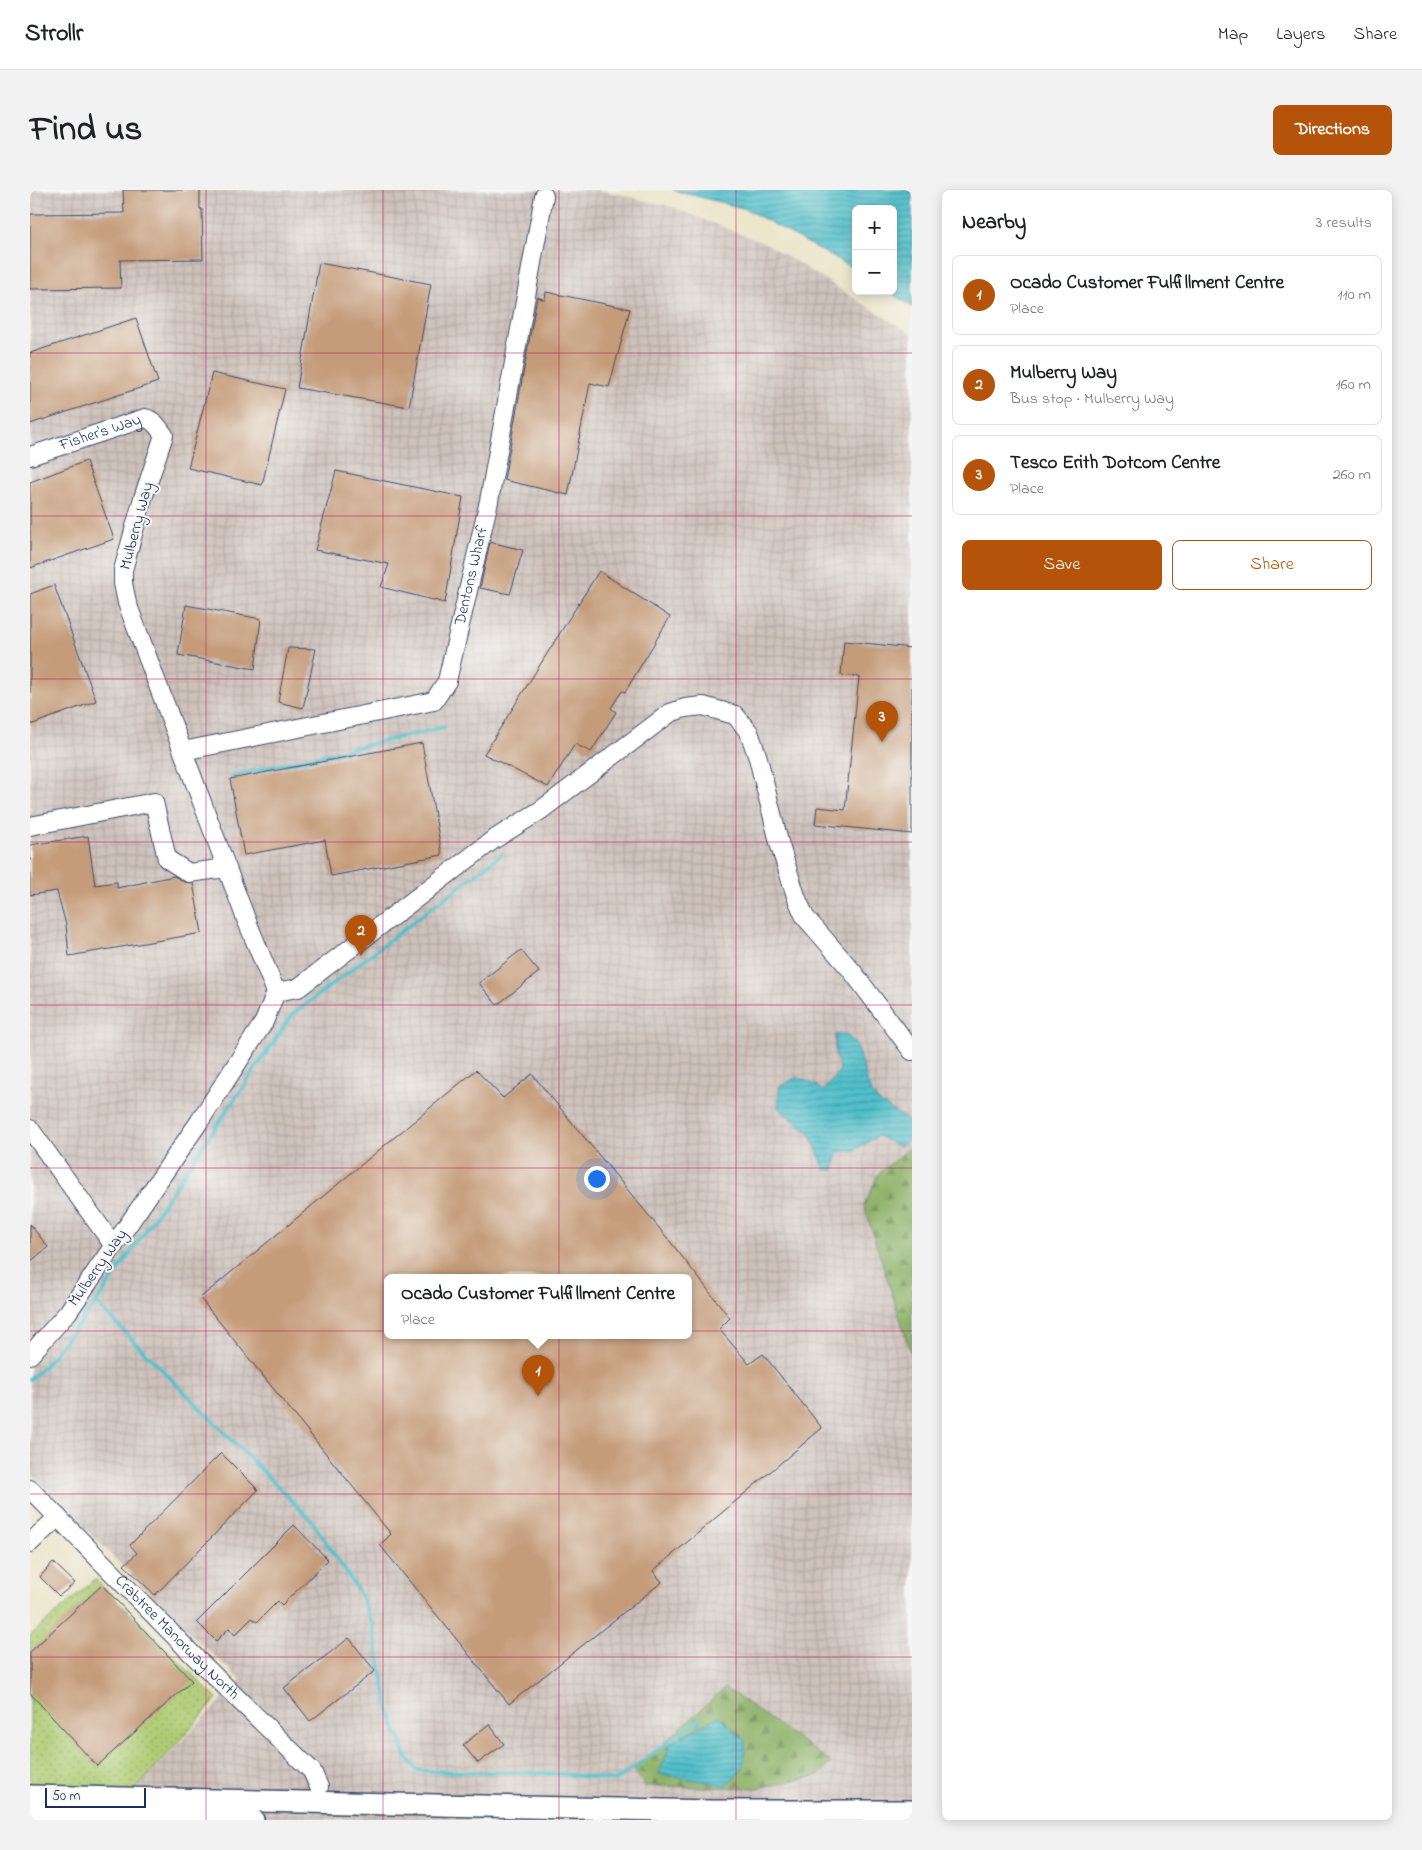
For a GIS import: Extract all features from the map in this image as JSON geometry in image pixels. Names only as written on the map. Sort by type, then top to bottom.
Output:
[{"type":"main road","points":[[30,1796],[711,1811],[912,1811]]},
{"type":"main road","points":[[30,1814],[253,1820]]},
{"type":"street","name":"Dentons Wharf","points":[[183,751],[434,701],[447,681],[489,500],[544,196]]},
{"type":"street","name":"Fisher's Way","points":[[30,456],[145,418],[155,423],[164,434]]},
{"type":"street","name":"Mulberry Way","points":[[30,1355],[68,1312],[199,1122],[264,1022],[276,992],[226,868],[127,603],[123,583],[124,570],[164,434]]},
{"type":"street","points":[[276,992],[298,988],[493,840],[541,810],[670,713],[685,708],[703,706],[734,715],[749,732],[758,758],[776,830],[797,899],[805,917],[852,972],[912,1051]]},
{"type":"street","points":[[30,826],[154,802],[168,859],[189,873],[226,868]]},
{"type":"street","points":[[30,1129],[114,1246]]},
{"type":"street","name":"Crabtree Manorway North","points":[[30,1489],[190,1652],[312,1772],[320,1786]]},
{"type":"street","points":[[30,1543],[58,1517]]},
{"type":"shaded area","points":[[30,190],[601,190],[669,206],[767,244],[912,334],[912,1820],[105,1820],[241,1680],[168,1613],[30,1472]]},
{"type":"green space","points":[[912,1146],[912,1356],[864,1206],[879,1173]]},
{"type":"green space","points":[[95,1579],[217,1699],[134,1791],[30,1788],[30,1636]]},
{"type":"green space","points":[[725,1688],[831,1762],[819,1775],[758,1788],[645,1786],[634,1770]]},
{"type":"water","points":[[673,190],[912,190],[912,307],[894,295],[897,295],[897,205],[852,205],[852,268],[746,209]]},
{"type":"water","points":[[845,1033],[856,1045],[871,1093],[879,1102],[912,1123],[912,1132],[909,1140],[898,1146],[878,1136],[853,1151],[839,1151],[833,1171],[825,1170],[811,1135],[778,1108],[779,1087],[797,1077],[814,1084],[823,1091],[840,1070],[835,1052],[835,1035]]},
{"type":"water","points":[[719,1716],[745,1740],[743,1769],[726,1785],[659,1774],[671,1743]]},
{"type":"building","points":[[123,190],[200,190],[203,259],[120,260],[121,288],[30,289],[30,214],[124,213]]},
{"type":"building","points":[[319,263],[431,284],[409,407],[297,388]]},
{"type":"building","points":[[546,292],[630,309],[609,387],[590,383],[568,495],[504,480],[537,297],[545,300]]},
{"type":"building","points":[[136,318],[158,382],[30,424],[30,353]]},
{"type":"building","points":[[212,373],[285,389],[262,485],[188,468]]},
{"type":"building","points":[[86,461],[114,539],[30,568],[30,482]]},
{"type":"building","points":[[336,471],[463,497],[445,603],[381,587],[389,564],[315,550]]},
{"type":"building","points":[[490,542],[523,550],[510,594],[480,588]]},
{"type":"building","points":[[599,571],[670,617],[625,692],[622,691],[611,708],[616,712],[591,752],[575,744],[548,787],[484,754]]},
{"type":"building","points":[[54,585],[96,701],[30,725],[30,594]]},
{"type":"building","points":[[186,605],[261,619],[255,669],[178,655]]},
{"type":"building","points":[[844,641],[912,648],[912,834],[815,824],[817,807],[845,810],[859,677],[841,675]]},
{"type":"building","points":[[288,648],[316,649],[303,708],[278,702]]},
{"type":"building","points":[[422,743],[442,855],[331,876],[325,840],[244,855],[230,779]]},
{"type":"building","points":[[88,836],[95,885],[117,882],[117,888],[174,876],[184,882],[193,883],[202,933],[69,956],[66,925],[57,891],[30,895],[30,845]]},
{"type":"building","points":[[521,950],[539,972],[497,1005],[479,983]]},
{"type":"building","points":[[476,1070],[503,1098],[532,1074],[669,1240],[730,1318],[719,1329],[749,1364],[763,1354],[822,1428],[653,1571],[662,1582],[509,1704],[380,1545],[391,1534],[200,1298]]},
{"type":"building","points":[[30,1224],[48,1247],[30,1262]]},
{"type":"building","points":[[221,1453],[258,1490],[155,1595],[124,1565],[137,1553],[130,1545]]},
{"type":"building","points":[[294,1525],[328,1560],[282,1605],[278,1601],[257,1622],[252,1618],[235,1635],[229,1628],[216,1641],[197,1622]]},
{"type":"building","points":[[53,1562],[75,1583],[59,1596],[40,1577]]},
{"type":"building","points":[[102,1585],[192,1681],[97,1766],[30,1693],[30,1652]]},
{"type":"building","points":[[349,1638],[375,1671],[310,1721],[284,1688]]},
{"type":"building","points":[[489,1724],[504,1744],[478,1763],[463,1745]]},
{"type":"waterway","points":[[231,776],[445,727]]},
{"type":"waterway","points":[[30,1379],[45,1365],[96,1303],[292,1015],[502,854]]},
{"type":"waterway","points":[[96,1303],[312,1521],[359,1592],[373,1626],[389,1710],[406,1756],[417,1770],[518,1772],[583,1776],[615,1781],[700,1719]]},
{"type":"place","name":"Tesco Erith Dotcom Centre","points":[[882,742]]},
{"type":"place","name":"Mulberry Way","points":[[361,956]]},
{"type":"place","name":"Ocado Customer Fulfillment Centre","points":[[538,1396]]}]
